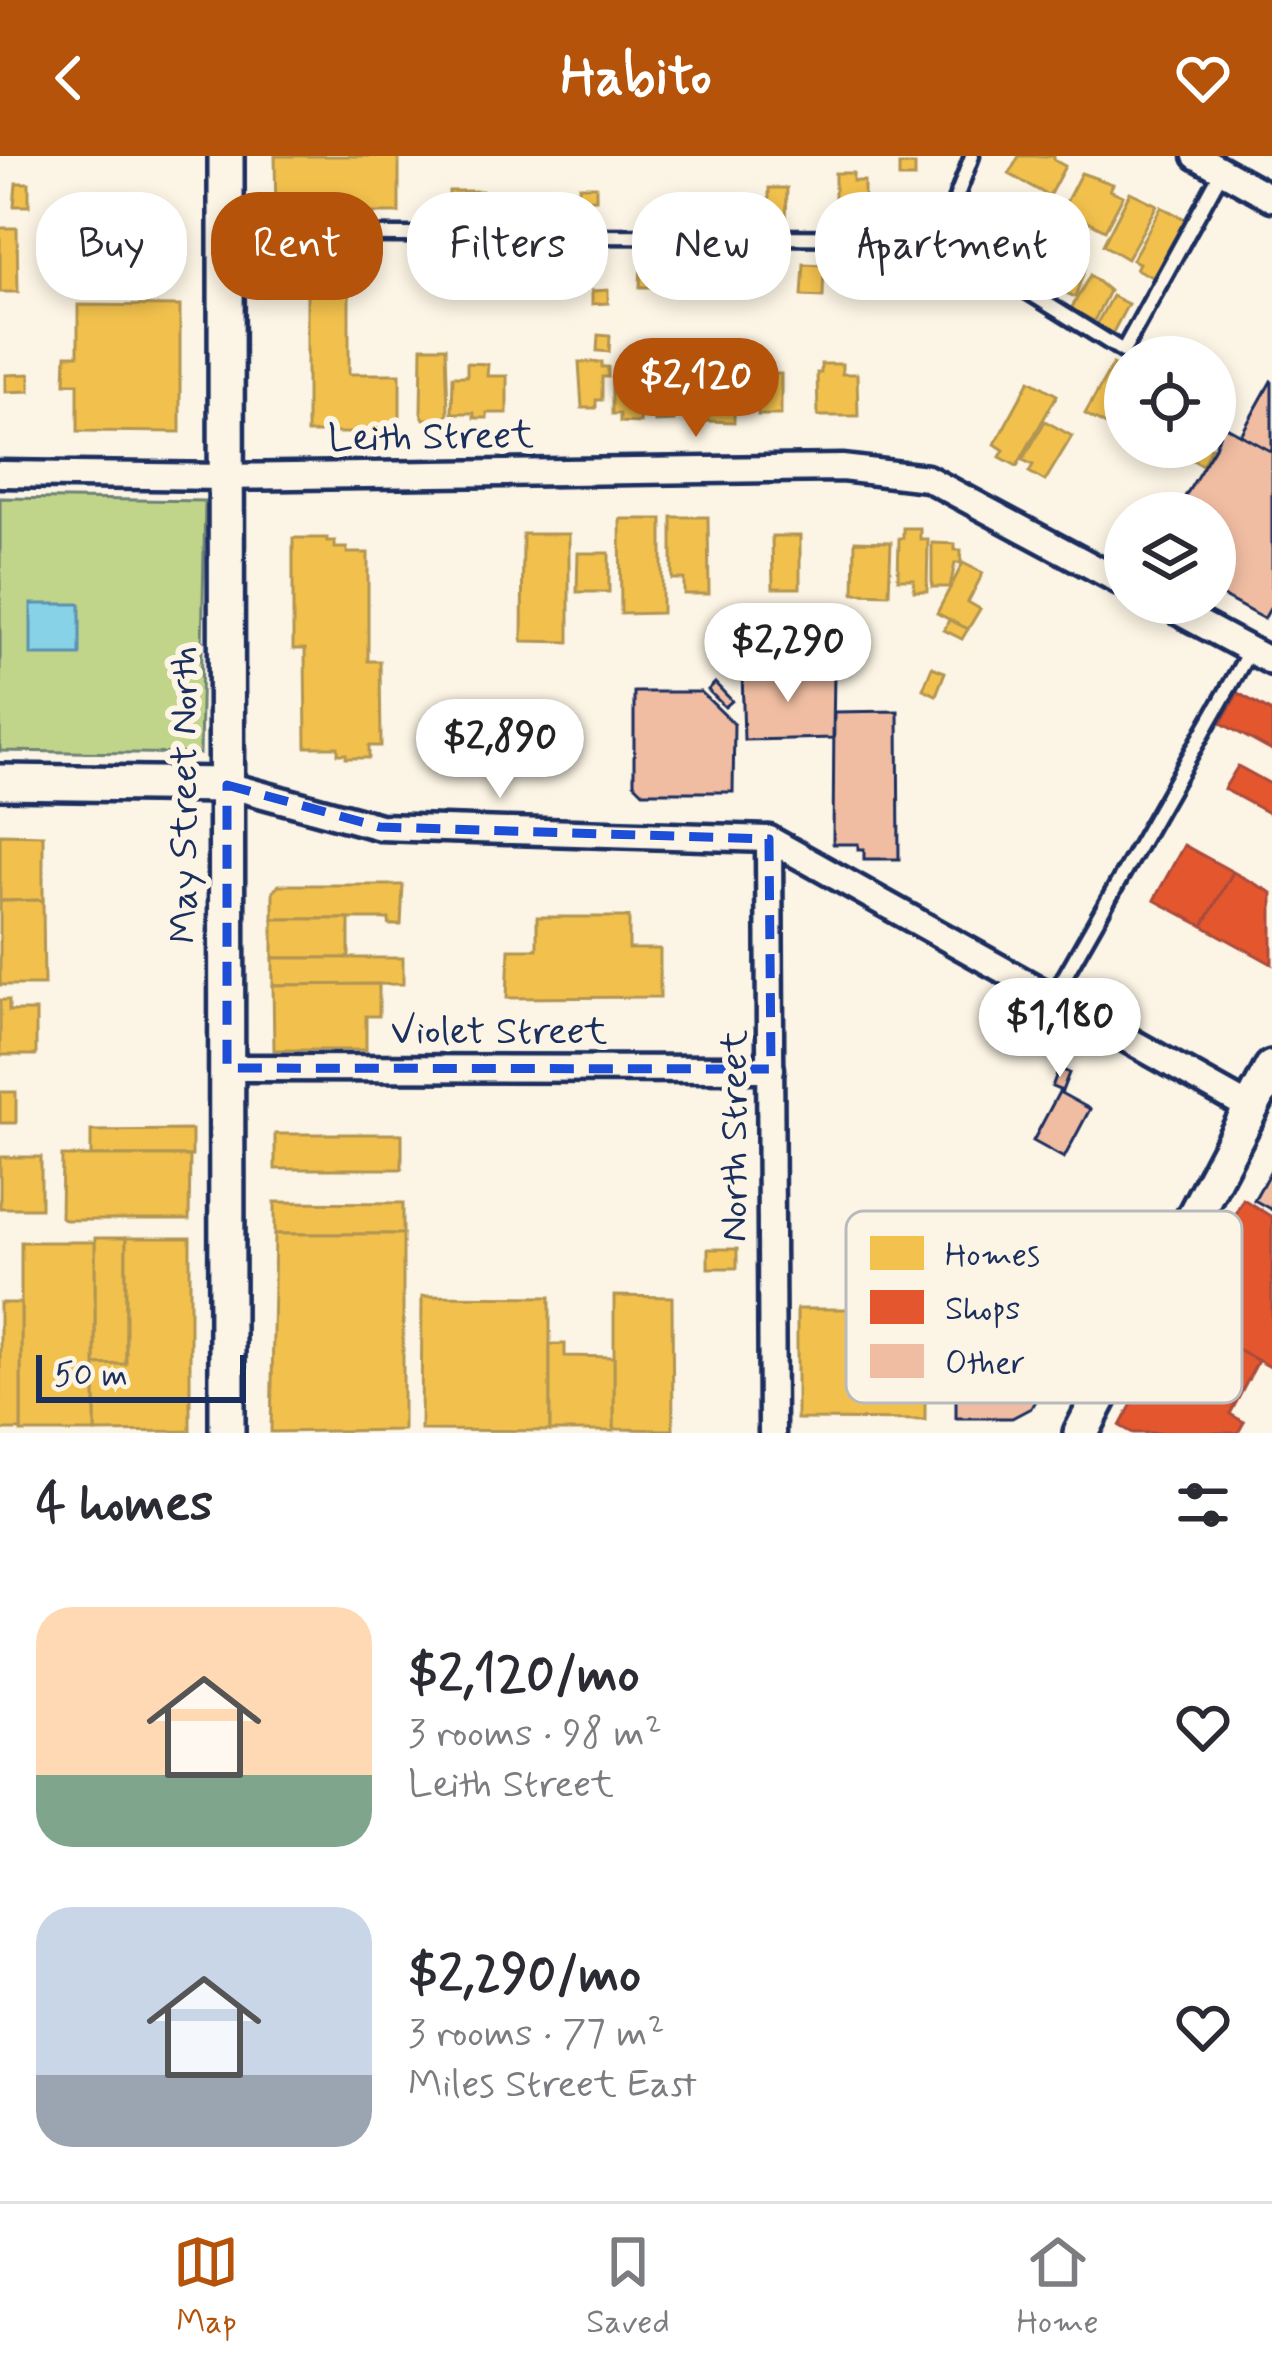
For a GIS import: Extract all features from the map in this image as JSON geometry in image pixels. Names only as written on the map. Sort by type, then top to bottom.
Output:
[{"type":"main road","name":"May Street North","points":[[226,156],[226,192]]},
{"type":"main road","name":"May Street North","points":[[226,300],[227,1433]]},
{"type":"main road","points":[[0,782],[227,785]]},
{"type":"main road","points":[[1197,1211],[1272,1068]]},
{"type":"main road","points":[[1082,1433],[1098,1403]]},
{"type":"street","points":[[1196,156],[1272,198]]},
{"type":"street","name":"Leith Street","points":[[0,474],[226,477],[863,470],[926,478],[1104,573]]},
{"type":"street","points":[[1201,624],[1261,656]]},
{"type":"street","points":[[227,785],[380,827],[769,839],[1250,1108]]},
{"type":"street","name":"North Street","points":[[769,839],[772,1433]]},
{"type":"street","name":"Violet Street","points":[[227,1068],[771,1069]]},
{"type":"lane","points":[[959,192],[973,156]]},
{"type":"lane","points":[[1041,300],[1123,351],[1222,171]]},
{"type":"lane","points":[[383,235],[815,237]]},
{"type":"lane","points":[[1053,997],[1261,656]]},
{"type":"highlighted area","points":[[227,785],[380,827],[769,839],[771,1069],[227,1068]]},
{"type":"green space","points":[[0,498],[205,501],[200,754],[0,751]]},
{"type":"water","points":[[31,604],[80,604],[80,655],[31,655]]},
{"type":"building: Homes","points":[[275,156],[399,156],[399,213],[383,213],[383,192],[276,192]]},
{"type":"building: Homes","points":[[1019,156],[1054,156],[1065,166],[1051,192],[1042,192],[1009,174]]},
{"type":"building: Homes","points":[[899,165],[915,165],[915,178],[899,178]]},
{"type":"building: Homes","points":[[835,173],[853,173],[853,181],[864,181],[864,192],[835,192]]},
{"type":"building: Homes","points":[[1081,173],[1113,184],[1110,190],[1123,196],[1105,230],[1090,222],[1090,192],[1071,192]]},
{"type":"building: Homes","points":[[16,183],[29,183],[29,206],[14,206]]},
{"type":"building: Homes","points":[[579,186],[596,186],[596,192],[579,192]]},
{"type":"building: Homes","points":[[1130,192],[1157,205],[1127,259],[1103,245]]},
{"type":"building: Homes","points":[[1161,207],[1187,220],[1154,278],[1136,269],[1139,263],[1132,260]]},
{"type":"building: Homes","points":[[0,228],[17,228],[18,292],[0,292]]},
{"type":"building: Homes","points":[[804,264],[815,265],[815,297],[802,296]]},
{"type":"building: Homes","points":[[1090,275],[1109,291],[1094,321],[1071,309],[1076,300],[1090,300]]},
{"type":"building: Homes","points":[[1112,296],[1128,304],[1112,334],[1096,325]]},
{"type":"building: Homes","points":[[307,300],[349,300],[349,374],[400,374],[400,433],[307,433]]},
{"type":"building: Homes","points":[[78,305],[180,306],[180,432],[78,431],[78,383],[65,383],[66,355],[78,355]]},
{"type":"building: Homes","points":[[598,335],[610,336],[609,352],[597,351]]},
{"type":"building: Homes","points":[[422,347],[446,347],[445,419],[424,419],[421,413]]},
{"type":"building: Homes","points":[[718,351],[735,351],[734,422],[706,421],[704,415],[705,366],[717,366]]},
{"type":"building: Homes","points":[[747,354],[765,354],[765,374],[781,374],[781,415],[742,409]]},
{"type":"building: Homes","points":[[579,362],[602,362],[602,367],[608,367],[596,408],[582,408]]},
{"type":"building: Homes","points":[[467,363],[488,364],[487,376],[507,376],[507,413],[474,418],[474,413],[452,413],[453,376],[467,376]]},
{"type":"building: Homes","points":[[821,364],[842,364],[842,374],[857,374],[858,416],[818,416]]},
{"type":"building: Homes","points":[[623,369],[641,369],[640,423],[620,422],[620,414],[612,414],[612,382],[623,382]]},
{"type":"building: Homes","points":[[669,369],[682,372],[686,415],[655,422],[655,415],[644,415],[644,373],[669,373]]},
{"type":"building: Homes","points":[[30,374],[30,391],[6,392],[6,375]]},
{"type":"building: Homes","points":[[1030,380],[1057,395],[1017,466],[1000,457],[1004,450],[995,444]]},
{"type":"building: Homes","points":[[1104,380],[1104,424],[1085,414]]},
{"type":"building: Homes","points":[[1045,421],[1072,436],[1045,481],[1029,472],[1033,465],[1023,460]]},
{"type":"building: Homes","points":[[672,517],[708,517],[709,594],[684,594],[684,579],[672,579]]},
{"type":"building: Homes","points":[[620,519],[662,519],[662,613],[621,614]]},
{"type":"building: Homes","points":[[903,528],[920,528],[920,539],[928,539],[927,591],[914,591],[914,579],[898,579]]},
{"type":"building: Homes","points":[[523,534],[569,534],[569,642],[522,641]]},
{"type":"building: Homes","points":[[772,536],[800,536],[800,588],[773,588]]},
{"type":"building: Homes","points":[[293,538],[327,538],[335,541],[335,548],[347,548],[347,553],[368,553],[368,661],[380,661],[381,746],[369,746],[369,758],[346,758],[338,754],[338,747],[306,747],[305,649],[293,649]]},
{"type":"building: Homes","points":[[855,541],[891,542],[889,594],[854,593]]},
{"type":"building: Homes","points":[[932,543],[955,544],[955,550],[961,550],[961,563],[955,563],[950,587],[932,587]]},
{"type":"building: Homes","points":[[578,553],[609,553],[609,592],[577,592]]},
{"type":"building: Homes","points":[[963,563],[983,573],[968,602],[980,609],[968,629],[937,613]]},
{"type":"building: Homes","points":[[949,620],[968,629],[962,639],[944,630]]},
{"type":"building: Homes","points":[[932,667],[945,672],[936,695],[923,689]]},
{"type":"building: Homes","points":[[0,834],[43,835],[43,900],[0,901]]},
{"type":"building: Homes","points":[[279,885],[403,885],[401,925],[389,925],[389,919],[273,919],[273,891]]},
{"type":"building: Homes","points":[[43,900],[44,985],[0,985],[0,901]]},
{"type":"building: Homes","points":[[537,917],[629,917],[629,949],[660,949],[660,997],[507,998],[509,949],[537,949]]},
{"type":"building: Homes","points":[[273,919],[349,919],[349,958],[273,958]]},
{"type":"building: Homes","points":[[273,958],[403,958],[403,984],[273,985]]},
{"type":"building: Homes","points":[[379,984],[379,1016],[366,1016],[366,1050],[274,1050],[273,985]]},
{"type":"building: Homes","points":[[0,1000],[9,1000],[9,1011],[36,1011],[36,1055],[0,1055]]},
{"type":"building: Homes","points":[[0,1092],[16,1092],[16,1123],[0,1123]]},
{"type":"building: Homes","points":[[192,1130],[192,1156],[91,1156],[91,1131]]},
{"type":"building: Homes","points":[[275,1134],[402,1134],[402,1169],[275,1169]]},
{"type":"building: Homes","points":[[62,1156],[190,1156],[189,1220],[65,1220],[61,1217]]},
{"type":"building: Homes","points":[[0,1157],[41,1157],[41,1208],[0,1208]]},
{"type":"building: Homes","points":[[275,1202],[403,1203],[403,1234],[275,1234]]},
{"type":"building: Homes","points":[[275,1234],[403,1234],[403,1430],[271,1432]]},
{"type":"building: Homes","points":[[95,1238],[126,1238],[126,1364],[95,1365]]},
{"type":"building: Homes","points":[[126,1238],[190,1238],[190,1431],[95,1432],[95,1365],[126,1364]]},
{"type":"building: Homes","points":[[21,1242],[95,1242],[95,1432],[21,1432]]},
{"type":"building: Homes","points":[[708,1249],[737,1249],[737,1268],[708,1268]]},
{"type":"building: Homes","points":[[422,1296],[550,1297],[550,1431],[421,1430]]},
{"type":"building: Homes","points":[[614,1296],[672,1297],[673,1430],[614,1429]]},
{"type":"building: Homes","points":[[0,1303],[21,1303],[21,1430],[0,1430]]},
{"type":"building: Homes","points":[[797,1309],[846,1309],[846,1403],[925,1403],[925,1420],[797,1419]]},
{"type":"building: Homes","points":[[550,1344],[565,1344],[565,1356],[614,1357],[614,1431],[550,1431]]},
{"type":"building: Shops","points":[[1238,693],[1272,712],[1272,751],[1221,723]]},
{"type":"building: Shops","points":[[1238,766],[1272,785],[1272,815],[1224,789]]},
{"type":"building: Shops","points":[[1184,845],[1233,872],[1203,926],[1154,900]]},
{"type":"building: Shops","points":[[1233,872],[1272,893],[1272,964],[1203,926]]},
{"type":"building: Shops","points":[[1243,1199],[1272,1217],[1272,1368],[1242,1352],[1242,1211],[1236,1211]]},
{"type":"building: Shops","points":[[1242,1352],[1258,1361],[1242,1391]]},
{"type":"building: Shops","points":[[1132,1403],[1236,1403],[1230,1414],[1244,1422],[1238,1433],[1133,1433],[1120,1426]]},
{"type":"building: Other","points":[[1272,382],[1272,452],[1241,435]]},
{"type":"building: Other","points":[[1236,432],[1272,452],[1272,605],[1264,619],[1236,604],[1236,492],[1188,492],[1202,468],[1236,468]]},
{"type":"building: Other","points":[[742,671],[834,672],[833,738],[744,740]]},
{"type":"building: Other","points":[[715,683],[732,701],[725,707],[708,690]]},
{"type":"building: Other","points":[[634,692],[701,692],[734,724],[733,792],[643,792],[634,783]]},
{"type":"building: Other","points":[[898,711],[899,859],[864,859],[864,849],[858,849],[858,844],[833,844],[834,712]]},
{"type":"building: Other","points":[[1059,1068],[1069,1073],[1062,1091],[1052,1087]]},
{"type":"building: Other","points":[[1059,1092],[1090,1109],[1064,1158],[1033,1141]]},
{"type":"building: Other","points":[[1272,1168],[1272,1210],[1254,1200]]},
{"type":"building: Other","points":[[956,1403],[1034,1403],[1012,1418],[956,1418]]}]
